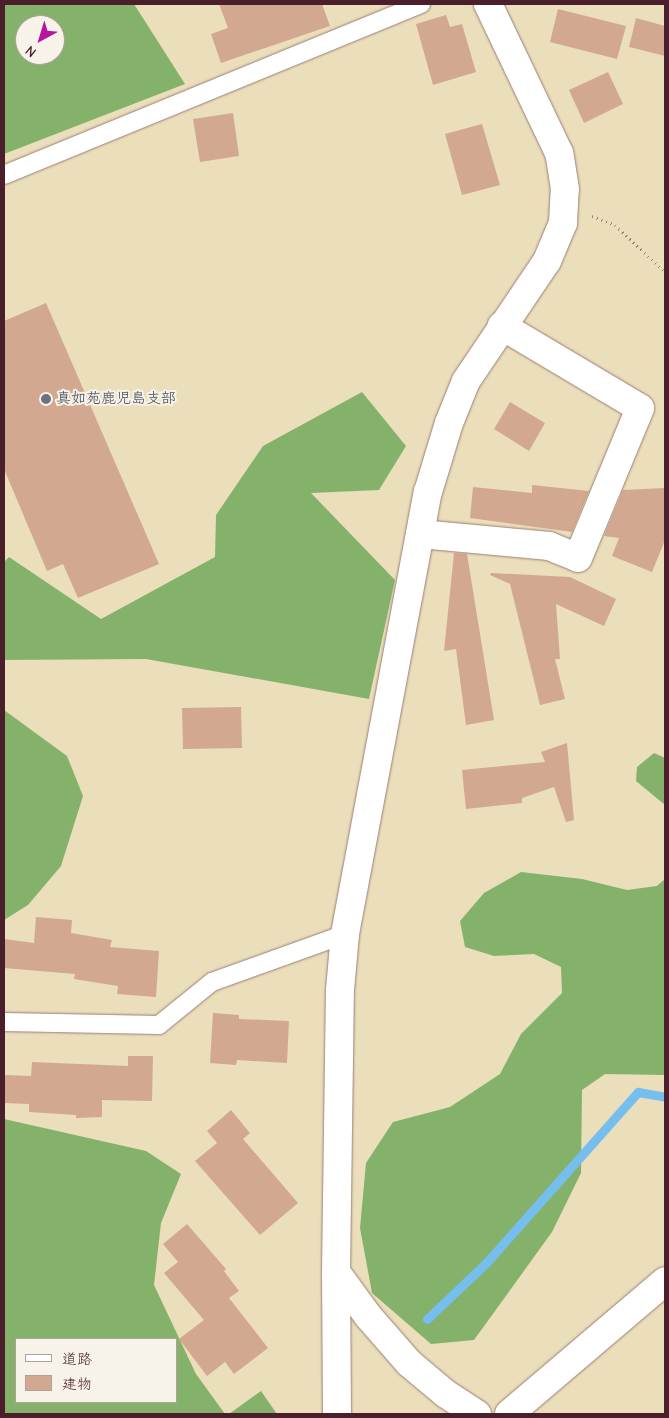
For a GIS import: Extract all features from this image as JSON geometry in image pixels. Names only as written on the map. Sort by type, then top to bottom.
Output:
[{"type":"street","points":[[337,1414],[336,1272],[340,990],[345,934],[420,534],[428,492],[449,423],[466,381],[547,261],[563,223],[566,189],[559,153],[488,4]]},
{"type":"street","points":[[420,534],[549,546],[578,558],[640,408],[502,326]]},
{"type":"street","points":[[336,1272],[368,1316],[409,1363],[446,1394],[477,1414]]},
{"type":"street","points":[[509,1414],[665,1281]]},
{"type":"lane","points":[[4,176],[421,4]]},
{"type":"lane","points":[[4,1022],[159,1025],[212,982],[345,934]]},
{"type":"path","points":[[563,223],[592,215],[615,225],[665,272]]},
{"type":"green space","points":[[4,4],[134,4],[185,84],[4,154]]},
{"type":"green space","points":[[362,392],[406,446],[379,490],[311,493],[395,580],[369,699],[146,659],[4,660],[4,562],[9,557],[101,619],[215,557],[216,515],[263,446]]},
{"type":"green space","points":[[4,710],[67,756],[83,796],[61,866],[28,905],[4,920]]},
{"type":"green space","points":[[654,753],[665,758],[665,805],[636,781],[637,767]]},
{"type":"green space","points":[[521,872],[582,879],[627,890],[657,886],[665,879],[665,1075],[605,1074],[582,1090],[581,1173],[552,1232],[474,1340],[431,1344],[372,1293],[360,1228],[366,1163],[393,1122],[450,1107],[500,1074],[521,1034],[562,993],[561,967],[534,954],[494,956],[465,947],[460,921],[484,893]]},
{"type":"green space","points":[[4,1119],[146,1151],[181,1174],[161,1223],[154,1285],[196,1374],[225,1414],[4,1414]]},
{"type":"green space","points":[[261,1391],[277,1414],[229,1414]]},
{"type":"building","points":[[219,4],[322,4],[330,26],[221,63],[211,34],[228,28]]},
{"type":"building","points":[[558,9],[626,26],[617,59],[550,42]]},
{"type":"building","points":[[446,15],[450,27],[462,24],[476,72],[433,85],[416,24]]},
{"type":"building","points":[[636,18],[665,26],[665,56],[629,47]]},
{"type":"building","points":[[608,72],[623,104],[584,123],[569,90]]},
{"type":"building","points":[[233,113],[239,156],[200,162],[193,119]]},
{"type":"building","points":[[482,124],[500,185],[462,195],[445,134]]},
{"type":"building","name":"真如苑鹿児島支部","points":[[46,303],[159,564],[78,598],[63,564],[47,571],[4,469],[4,321]]},
{"type":"building","points":[[510,402],[545,423],[529,451],[494,429]]},
{"type":"building","points":[[532,485],[589,491],[572,532],[470,518],[473,487],[532,493]]},
{"type":"building","points":[[665,488],[665,540],[652,572],[612,556],[619,538],[604,536],[623,490]]},
{"type":"building","points":[[454,553],[467,554],[494,720],[466,725],[456,649],[444,651]]},
{"type":"building","points":[[491,573],[570,577],[616,599],[604,626],[556,604],[560,659],[555,659],[565,699],[540,705],[510,584],[490,575]]},
{"type":"building","points":[[241,707],[242,748],[183,749],[182,708]]},
{"type":"building","points":[[567,743],[574,820],[566,822],[554,787],[522,798],[522,803],[466,809],[462,770],[545,762],[541,752]]},
{"type":"building","points":[[36,917],[72,920],[71,933],[112,940],[110,947],[159,951],[156,997],[117,994],[118,986],[74,979],[75,974],[4,968],[4,939],[34,943]]},
{"type":"building","points":[[213,1013],[239,1015],[239,1019],[289,1021],[287,1063],[237,1060],[236,1065],[210,1063]]},
{"type":"building","points":[[128,1056],[153,1056],[152,1101],[102,1100],[102,1117],[76,1118],[76,1115],[29,1112],[29,1104],[4,1103],[4,1075],[31,1076],[32,1062],[128,1066]]},
{"type":"building","points":[[231,1110],[250,1133],[243,1139],[298,1203],[260,1235],[195,1161],[217,1143],[207,1131]]},
{"type":"building","points":[[187,1224],[226,1269],[224,1271],[239,1291],[229,1298],[268,1348],[234,1374],[225,1362],[207,1376],[179,1339],[204,1320],[164,1273],[178,1262],[163,1244]]},
{"type":"waterway","points":[[427,1319],[486,1263],[638,1092],[665,1097]]},
{"type":"place","name":"真如苑鹿児島支部","points":[[46,399]]}]
